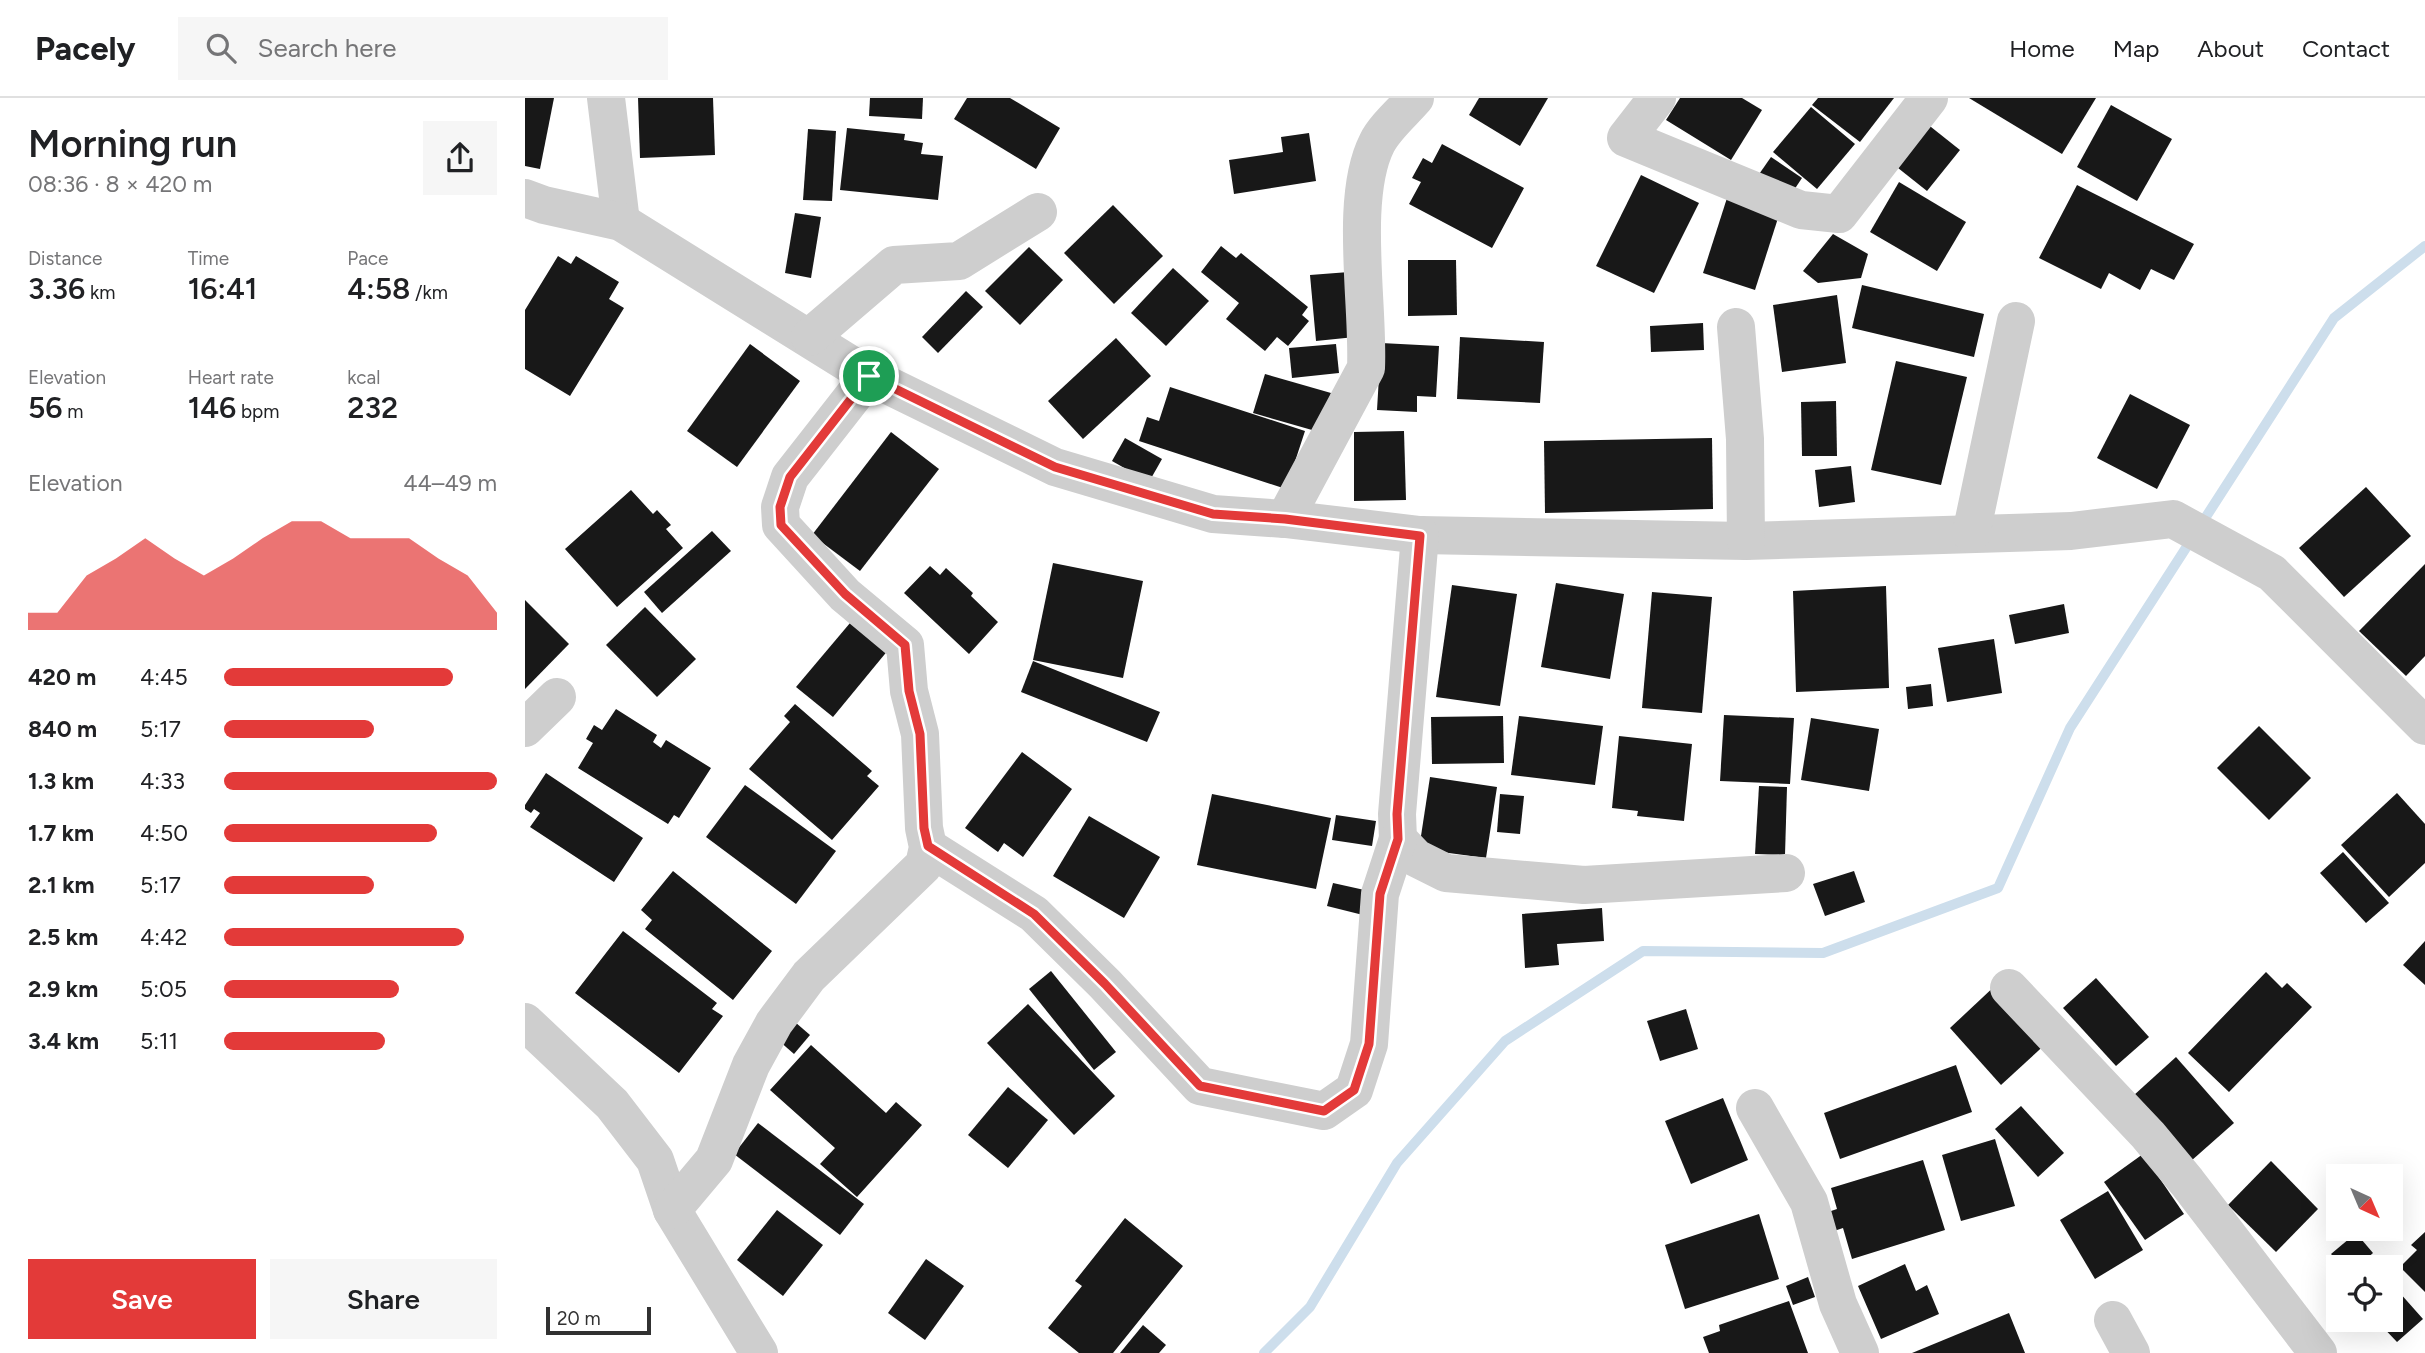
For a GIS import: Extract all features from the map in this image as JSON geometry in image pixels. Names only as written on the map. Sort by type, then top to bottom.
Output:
[{"type":"street","points":[[606,98],[621,222]]},
{"type":"street","points":[[1285,519],[1366,369],[1368,341],[1362,236],[1365,185],[1377,143],[1415,98]]},
{"type":"street","points":[[1657,98],[1626,138],[1801,211],[1839,214],[1929,98]]},
{"type":"street","points":[[525,198],[544,205],[621,222],[869,376],[1055,467],[1213,514],[1285,519],[1420,536],[1746,541],[2071,531],[2173,519],[2272,573],[2425,726]]},
{"type":"street","points":[[810,337],[894,265],[959,261],[1038,212]]},
{"type":"street","points":[[1971,534],[2016,321]]},
{"type":"street","points":[[1736,327],[1745,439],[1746,541]]},
{"type":"street","points":[[672,1210],[714,1160],[751,1065],[774,1023],[809,976],[924,864],[928,846],[924,828],[920,734],[909,691],[905,645],[845,594],[781,525],[780,507],[790,477],[869,376]]},
{"type":"street","points":[[928,846],[1034,914],[1105,984],[1200,1086],[1324,1111],[1354,1090],[1369,1044],[1380,894],[1398,839],[1397,814],[1420,536]]},
{"type":"street","points":[[525,728],[557,697]]},
{"type":"street","points":[[1398,839],[1416,858],[1446,873],[1584,885],[1786,873]]},
{"type":"street","points":[[2010,988],[2164,1154],[2319,1353]]},
{"type":"street","points":[[525,1022],[612,1104],[655,1160],[672,1210],[759,1353]]},
{"type":"street","points":[[1755,1108],[1809,1202],[1838,1304],[1860,1353]]},
{"type":"building","points":[[525,98],[554,98],[540,169],[525,166]]},
{"type":"building","points":[[638,98],[713,98],[715,155],[640,158]]},
{"type":"building","points":[[870,98],[923,98],[922,119],[869,116]]},
{"type":"building","points":[[967,98],[1010,98],[1060,128],[1036,169],[954,119]]},
{"type":"building","points":[[1479,98],[1548,98],[1520,146],[1469,115]]},
{"type":"building","points":[[1680,98],[1742,98],[1762,110],[1731,160],[1666,120]]},
{"type":"building","points":[[1818,98],[1894,98],[1860,142],[1812,105]]},
{"type":"building","points":[[1969,98],[2096,98],[2062,154]]},
{"type":"building","points":[[2111,105],[2172,139],[2137,201],[2077,167]]},
{"type":"building","points":[[1811,107],[1855,144],[1817,189],[1773,152]]},
{"type":"building","points":[[1926,123],[1960,150],[1927,191],[1893,164]]},
{"type":"building","points":[[847,128],[905,134],[904,140],[923,143],[921,154],[943,156],[938,200],[840,190]]},
{"type":"building","points":[[808,129],[836,131],[832,201],[803,200]]},
{"type":"building","points":[[1309,133],[1316,181],[1234,194],[1229,160],[1283,152],[1281,137]]},
{"type":"building","points":[[1442,144],[1524,188],[1492,248],[1409,204],[1421,182],[1412,178],[1423,158],[1432,163]]},
{"type":"building","points":[[1771,157],[1802,178],[1786,202],[1755,180]]},
{"type":"building","points":[[1641,175],[1699,203],[1654,293],[1596,266]]},
{"type":"building","points":[[1899,182],[1966,222],[1937,271],[1870,232]]},
{"type":"building","points":[[2077,185],[2194,244],[2174,280],[2151,269],[2140,290],[2109,273],[2101,289],[2039,258]]},
{"type":"building","points":[[1727,198],[1779,215],[1755,290],[1703,273]]},
{"type":"building","points":[[1113,205],[1163,256],[1114,304],[1064,253]]},
{"type":"building","points":[[795,213],[821,217],[811,278],[785,273]]},
{"type":"building","points":[[1833,234],[1868,254],[1861,278],[1818,283],[1803,271]]},
{"type":"building","points":[[1221,246],[1236,258],[1241,253],[1308,307],[1302,315],[1309,321],[1288,346],[1277,337],[1265,351],[1226,319],[1239,303],[1201,272]]},
{"type":"building","points":[[1029,247],[1063,280],[1020,325],[985,291]]},
{"type":"building","points":[[558,256],[571,264],[576,256],[619,282],[609,299],[624,308],[570,396],[525,369],[525,310]]},
{"type":"building","points":[[1408,260],[1456,260],[1457,315],[1408,316]]},
{"type":"building","points":[[1173,268],[1209,301],[1166,346],[1131,313]]},
{"type":"building","points":[[1349,272],[1355,337],[1316,341],[1310,275]]},
{"type":"building","points":[[1862,285],[1984,314],[1974,357],[1852,328]]},
{"type":"building","points":[[966,291],[983,307],[938,353],[922,337]]},
{"type":"building","points":[[1837,295],[1846,363],[1782,372],[1773,305]]},
{"type":"building","points":[[1703,323],[1704,350],[1651,352],[1650,326]]},
{"type":"building","points":[[1460,337],[1544,342],[1540,403],[1457,399]]},
{"type":"building","points":[[1116,338],[1151,376],[1083,439],[1048,401]]},
{"type":"building","points":[[1381,343],[1439,346],[1436,397],[1417,396],[1417,412],[1377,410]]},
{"type":"building","points":[[750,344],[800,381],[737,467],[687,431]]},
{"type":"building","points":[[1336,344],[1339,373],[1292,378],[1289,348]]},
{"type":"building","points":[[1896,361],[1967,377],[1941,485],[1871,470]]},
{"type":"building","points":[[1265,374],[1331,393],[1319,432],[1253,413]]},
{"type":"building","points":[[1170,387],[1305,431],[1286,489],[1139,441],[1147,417],[1159,421]]},
{"type":"building","points":[[2130,394],[2190,425],[2157,489],[2097,458]]},
{"type":"building","points":[[1836,401],[1837,456],[1802,456],[1801,402]]},
{"type":"building","points":[[1404,431],[1406,500],[1354,501],[1354,432]]},
{"type":"building","points":[[891,432],[939,469],[860,571],[812,535]]},
{"type":"building","points":[[1125,438],[1162,459],[1149,482],[1112,461]]},
{"type":"building","points":[[1712,438],[1713,509],[1545,513],[1544,441]]},
{"type":"building","points":[[1851,466],[1855,502],[1819,507],[1815,470]]},
{"type":"building","points":[[2366,487],[2411,536],[2344,597],[2299,548]]},
{"type":"building","points":[[631,490],[653,514],[657,510],[671,525],[666,529],[683,548],[617,607],[565,549]]},
{"type":"building","points":[[712,531],[731,551],[662,613],[644,592]]},
{"type":"building","points":[[1053,563],[1143,581],[1123,678],[1033,660]]},
{"type":"building","points":[[2425,564],[2425,656],[2406,676],[2359,631]]},
{"type":"building","points":[[930,566],[940,575],[946,568],[973,593],[971,596],[998,622],[969,654],[904,593]]},
{"type":"building","points":[[1556,583],[1624,594],[1610,679],[1541,667]]},
{"type":"building","points":[[1452,585],[1517,594],[1500,706],[1436,697]]},
{"type":"building","points":[[1886,586],[1889,688],[1796,692],[1793,591]]},
{"type":"building","points":[[1652,592],[1712,597],[1702,713],[1642,708]]},
{"type":"building","points":[[525,600],[569,644],[525,689]]},
{"type":"building","points":[[2064,604],[2069,633],[2015,644],[2009,615]]},
{"type":"building","points":[[645,607],[696,659],[657,697],[606,645]]},
{"type":"building","points":[[850,623],[889,649],[833,717],[796,687]]},
{"type":"building","points":[[1994,639],[2002,693],[1947,702],[1938,648]]},
{"type":"building","points":[[1033,661],[1160,712],[1147,742],[1021,692]]},
{"type":"building","points":[[1931,684],[1933,706],[1908,709],[1906,687]]},
{"type":"building","points":[[795,704],[872,771],[867,776],[879,786],[832,840],[749,769],[790,722],[784,716]]},
{"type":"building","points":[[616,709],[657,735],[653,742],[661,748],[666,740],[711,768],[679,818],[674,815],[668,824],[578,768],[593,743],[586,739],[594,725],[602,730]]},
{"type":"building","points":[[1724,715],[1794,718],[1790,784],[1720,781]]},
{"type":"building","points":[[1503,716],[1504,763],[1432,764],[1431,717]]},
{"type":"building","points":[[1519,716],[1603,726],[1595,785],[1511,775]]},
{"type":"building","points":[[1811,718],[1879,729],[1869,791],[1801,780]]},
{"type":"building","points":[[2259,726],[2311,778],[2269,820],[2217,768]]},
{"type":"building","points":[[1619,736],[1692,744],[1684,821],[1637,816],[1638,811],[1612,808]]},
{"type":"building","points":[[1022,752],[1072,789],[1023,857],[1004,843],[998,852],[965,828]]},
{"type":"building","points":[[546,773],[643,838],[614,882],[530,827],[540,813],[534,809],[531,813],[525,809],[525,805]]},
{"type":"building","points":[[1430,777],[1497,787],[1486,858],[1419,849]]},
{"type":"building","points":[[745,785],[836,851],[796,904],[706,837]]},
{"type":"building","points":[[1759,786],[1787,787],[1785,855],[1755,854]]},
{"type":"building","points":[[2397,793],[2425,824],[2425,863],[2389,897],[2341,845]]},
{"type":"building","points":[[1212,794],[1331,818],[1316,889],[1197,865]]},
{"type":"building","points":[[1500,794],[1524,796],[1520,834],[1497,832]]},
{"type":"building","points":[[1336,815],[1376,821],[1372,846],[1332,840]]},
{"type":"building","points":[[1089,816],[1160,857],[1124,918],[1053,876]]},
{"type":"building","points":[[2343,852],[2389,903],[2366,923],[2320,873]]},
{"type":"building","points":[[673,871],[772,951],[733,1000],[645,929],[652,920],[641,910]]},
{"type":"building","points":[[1854,871],[1865,902],[1825,916],[1813,884]]},
{"type":"building","points":[[1333,883],[1369,891],[1363,915],[1327,906]]},
{"type":"building","points":[[1602,908],[1604,941],[1557,944],[1559,965],[1525,968],[1522,914]]},
{"type":"building","points":[[623,931],[717,1003],[712,1009],[723,1016],[679,1073],[575,993]]},
{"type":"building","points":[[2425,941],[2425,985],[2403,965]]},
{"type":"building","points":[[1051,971],[1116,1052],[1094,1070],[1029,989]]},
{"type":"building","points":[[2266,972],[2282,988],[2287,983],[2312,1007],[2229,1092],[2188,1053]]},
{"type":"building","points":[[2096,978],[2149,1037],[2116,1066],[2063,1008]]},
{"type":"building","points":[[1998,983],[2050,1040],[2001,1085],[1950,1028]]},
{"type":"building","points":[[1028,1004],[1115,1096],[1074,1135],[987,1043]]},
{"type":"building","points":[[1686,1009],[1698,1049],[1660,1061],[1647,1021]]},
{"type":"building","points":[[795,1022],[810,1035],[794,1054],[778,1040]]},
{"type":"building","points":[[811,1045],[886,1113],[896,1102],[922,1125],[857,1197],[820,1164],[835,1148],[770,1090]]},
{"type":"building","points":[[2176,1057],[2234,1123],[2191,1161],[2133,1096]]},
{"type":"building","points":[[1956,1065],[1972,1112],[1840,1159],[1824,1113]]},
{"type":"building","points":[[1008,1087],[1048,1120],[1008,1168],[968,1135]]},
{"type":"building","points":[[1723,1098],[1748,1160],[1691,1184],[1665,1121]]},
{"type":"building","points":[[2021,1106],[2064,1153],[2038,1177],[1995,1129]]},
{"type":"building","points":[[758,1123],[864,1204],[840,1235],[734,1154]]},
{"type":"building","points":[[1995,1139],[2015,1206],[1961,1221],[1942,1155]]},
{"type":"building","points":[[2143,1154],[2184,1214],[2145,1240],[2104,1182]]},
{"type":"building","points":[[1923,1160],[1945,1230],[1852,1259],[1843,1228],[1834,1231],[1828,1212],[1837,1209],[1831,1188]]},
{"type":"building","points":[[2271,1161],[2318,1209],[2276,1252],[2228,1205]]},
{"type":"building","points":[[2108,1191],[2143,1250],[2095,1279],[2060,1220]]},
{"type":"building","points":[[777,1210],[823,1245],[783,1296],[737,1260]]},
{"type":"building","points":[[1759,1214],[1779,1279],[1685,1309],[1665,1245]]},
{"type":"building","points":[[1125,1218],[1183,1266],[1113,1353],[1079,1353],[1048,1328],[1082,1286],[1075,1281]]},
{"type":"building","points":[[2425,1232],[2425,1292],[2403,1270],[2403,1264],[2417,1250],[2411,1245]]},
{"type":"building","points":[[2346,1241],[2363,1241],[2373,1253],[2371,1255],[2331,1254]]},
{"type":"building","points":[[926,1259],[964,1286],[925,1340],[888,1313]]},
{"type":"building","points":[[1905,1264],[1916,1291],[1927,1285],[1939,1314],[1881,1339],[1858,1286]]},
{"type":"building","points":[[1808,1277],[1815,1297],[1793,1305],[1786,1286]]},
{"type":"building","points":[[2403,1296],[2423,1319],[2397,1342],[2387,1332],[2403,1332]]},
{"type":"building","points":[[1789,1301],[1808,1353],[1709,1353],[1703,1337],[1720,1331],[1719,1325]]},
{"type":"building","points":[[2009,1313],[2025,1353],[1912,1353]]},
{"type":"building","points":[[1143,1325],[1166,1345],[1159,1353],[1120,1353]]},
{"type":"waterway","points":[[1264,1353],[1310,1307],[1397,1163],[1505,1041],[1643,951],[1823,953],[1998,888],[2070,728],[2334,318],[2425,246]]},
{"type":"route","points":[[869,376],[1055,467],[1213,514],[1285,519],[1420,536],[1397,814],[1398,839],[1380,894],[1369,1044],[1354,1090],[1324,1111],[1200,1086],[1105,984],[1034,914],[928,846],[924,828],[920,734],[909,691],[905,645],[845,594],[781,525],[780,507],[790,477],[869,376]]}]
